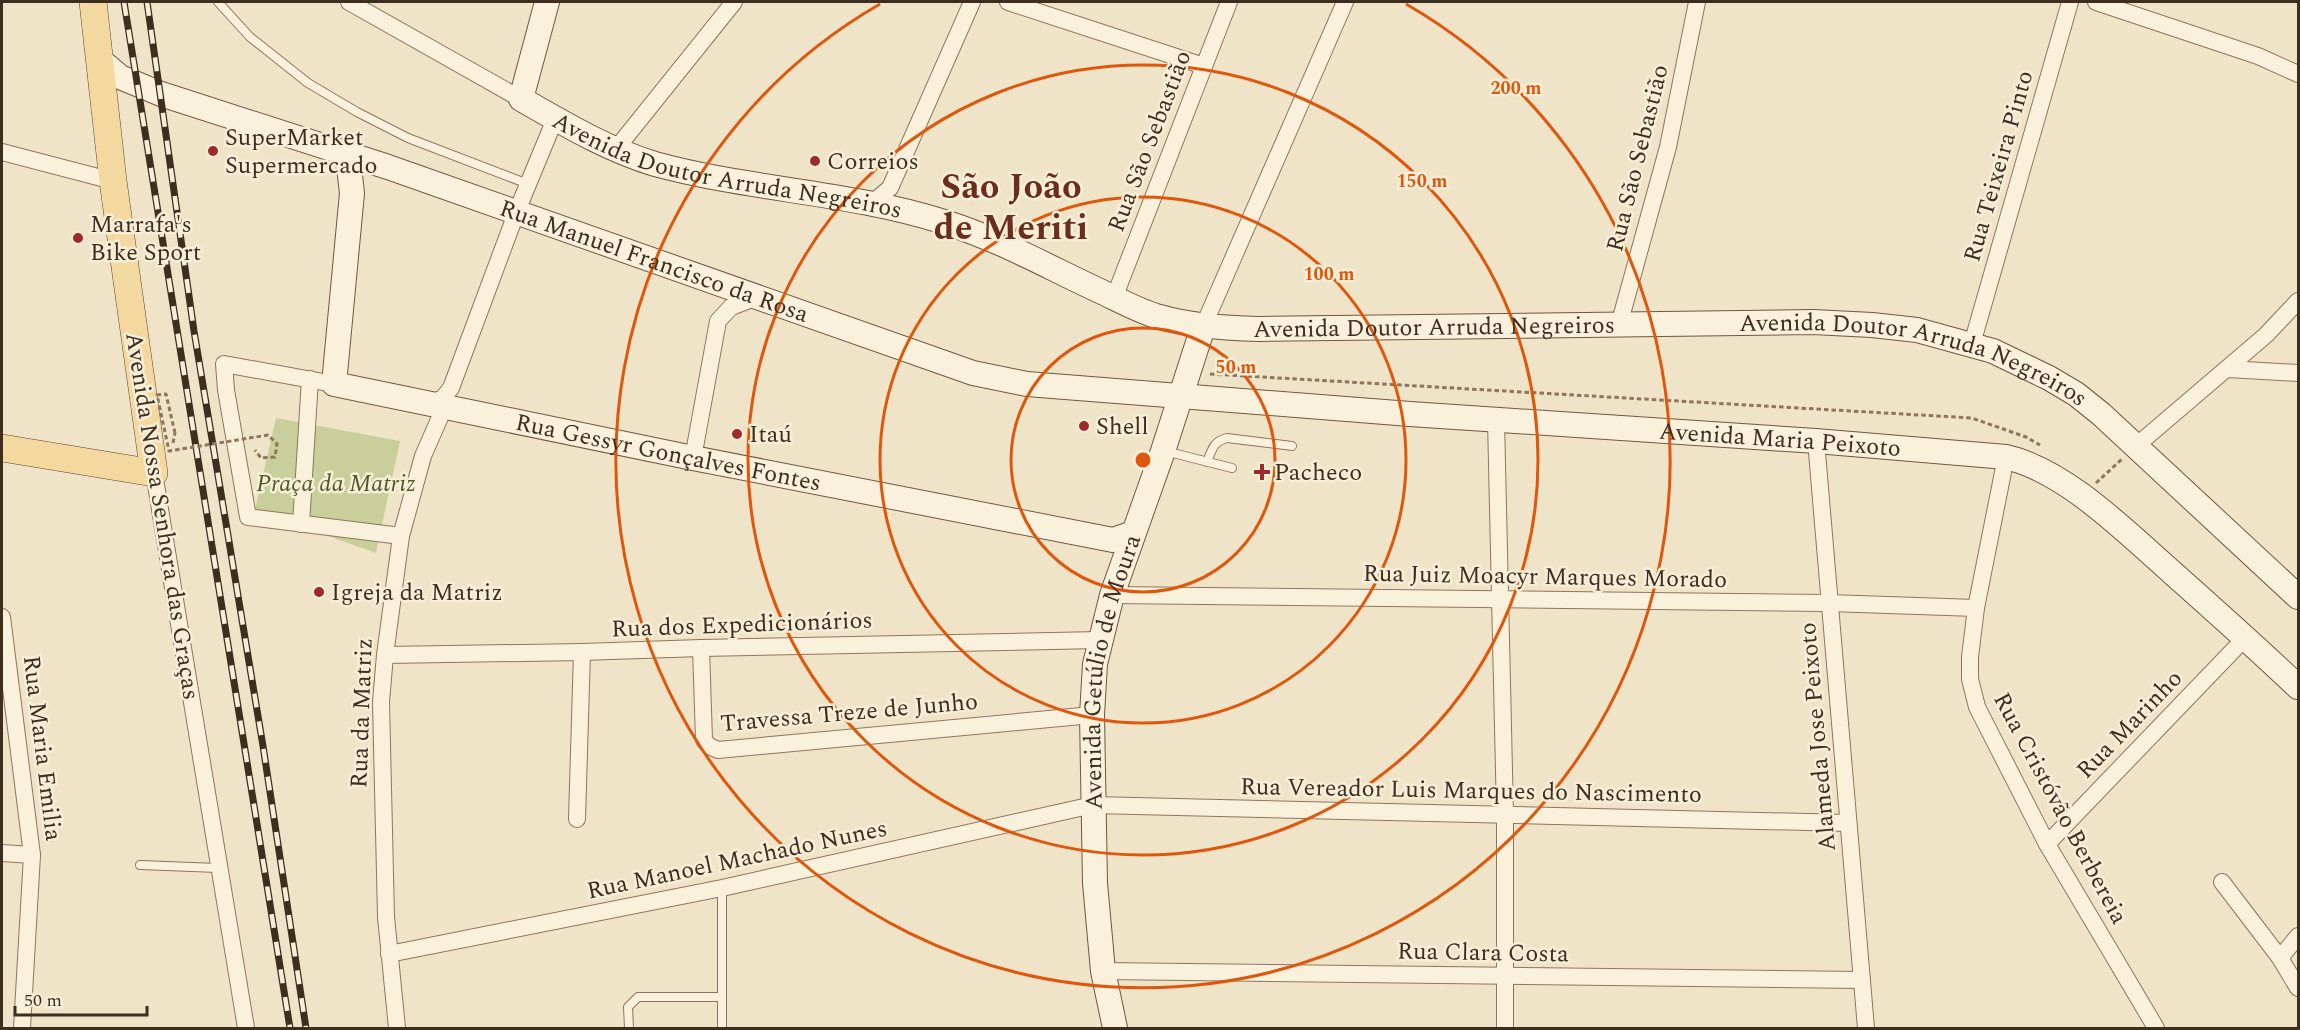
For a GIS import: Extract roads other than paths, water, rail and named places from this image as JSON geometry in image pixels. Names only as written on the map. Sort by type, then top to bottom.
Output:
[{"type":"main road","name":"Avenida Nossa Senhora das Graças","points":[[93,2],[113,181],[154,473]]},
{"type":"main road","points":[[521,99],[547,2]]},
{"type":"main road","name":"Rua Manuel Francisco da Rosa","points":[[101,61],[110,71],[136,85],[388,166],[973,373],[1027,384],[1126,391],[1180,398]]},
{"type":"main road","points":[[107,120],[112,103],[123,92],[136,85]]},
{"type":"main road","name":"Avenida Doutor Arruda Negreiros","points":[[521,99],[555,119],[616,149],[653,163],[737,183],[871,204],[892,199],[982,236],[1154,315],[1203,327],[1259,329],[1813,322],[1872,324],[1917,330],[1972,344],[2023,365],[2076,394],[2136,446],[2298,597]]},
{"type":"main road","points":[[334,384],[352,193],[345,154]]},
{"type":"main road","points":[[352,193],[371,173],[388,166]]},
{"type":"main road","name":"Avenida Getúlio de Moura","points":[[1115,1029],[1103,971],[1095,884],[1093,688],[1100,640],[1113,595],[1123,543],[1163,451],[1203,327]]},
{"type":"main road","name":"Rua Gessyr Gonçalves Fontes","points":[[334,384],[1123,543]]},
{"type":"main road","name":"Avenida Maria Peixoto","points":[[1180,398],[1816,441],[2006,457],[2041,469],[2082,497],[2246,637],[2298,687]]},
{"type":"main road","points":[[2,448],[154,473]]},
{"type":"street","points":[[349,2],[521,99]]},
{"type":"street","points":[[616,149],[734,2]]},
{"type":"street","points":[[892,199],[972,2]]},
{"type":"street","points":[[1008,2],[1204,66]]},
{"type":"street","name":"Rua São Sebastião","points":[[1114,297],[1229,2]]},
{"type":"street","points":[[1203,327],[1346,2]]},
{"type":"street","name":"Rua São Sebastião","points":[[1619,325],[1668,147],[1698,2]]},
{"type":"street","name":"Rua Teixeira Pinto","points":[[1972,344],[2070,2]]},
{"type":"street","points":[[2097,2],[2258,56],[2298,74]]},
{"type":"street","name":"Rua da Matriz","points":[[397,1029],[389,954],[381,788],[381,702],[401,536],[436,406],[452,388],[517,212],[555,119]]},
{"type":"street","points":[[2,152],[113,181]]},
{"type":"street","points":[[693,458],[718,321],[730,307],[757,297]]},
{"type":"street","points":[[2136,446],[2266,335],[2298,300]]},
{"type":"street","name":"Rua Gessyr Gonçalves Fontes","points":[[301,524],[248,517],[226,390],[224,364],[334,384]]},
{"type":"street","points":[[2228,369],[2298,373]]},
{"type":"street","points":[[310,379],[301,524],[401,536]]},
{"type":"street","points":[[1496,420],[1502,599],[1507,976],[1505,1029]]},
{"type":"street","name":"Alameda Jose Peixoto","points":[[1816,441],[1866,1029]]},
{"type":"street","name":"Rua Cristóvão Berbereia","points":[[2006,457],[1976,608],[1970,657],[1970,680],[1977,707],[2047,844],[2156,1029]]},
{"type":"street","name":"Avenida Nossa Senhora das Graças","points":[[154,473],[246,1029]]},
{"type":"street","name":"Rua Juiz Moacyr Marques Morado","points":[[1113,595],[1829,603],[1976,608]]},
{"type":"street","name":"Rua Maria Emilia","points":[[2,617],[32,855],[22,1029]]},
{"type":"street","name":"Rua Marinho","points":[[2047,844],[2246,637]]},
{"type":"street","name":"Rua dos Expedicionários","points":[[385,655],[1100,640]]},
{"type":"street","name":"Travessa Treze de Junho","points":[[701,648],[704,740],[717,750],[1092,715]]},
{"type":"street","points":[[577,819],[582,652]]},
{"type":"street","name":"Rua Vereador Luis Marques do Nascimento","points":[[1093,805],[1848,823]]},
{"type":"street","name":"Rua Manoel Machado Nunes","points":[[389,954],[722,888],[1093,805]]},
{"type":"street","points":[[2,853],[32,855]]},
{"type":"street","points":[[2223,882],[2280,958],[2298,988]]},
{"type":"street","points":[[2280,958],[2298,936]]},
{"type":"street","name":"Rua Clara Costa","points":[[1103,971],[1862,980]]},
{"type":"lane","points":[[218,2],[250,37],[308,83],[347,106],[408,138],[528,184]]},
{"type":"lane","points":[[1207,462],[1213,446],[1227,438],[1292,446]]},
{"type":"lane","points":[[1163,451],[1232,468]]},
{"type":"lane","points":[[140,866],[218,868]]},
{"type":"lane","points":[[722,888],[722,1029]]},
{"type":"lane","points":[[629,1029],[628,1006],[638,997],[722,996]]},
{"type":"railway","points":[[124,2],[290,1028]]},
{"type":"railway","points":[[147,2],[194,331],[263,746],[306,1028]]},
{"type":"place","name":"SuperMarket Supermercado","points":[[213,151]]},
{"type":"place","name":"Correios","points":[[815,161]]},
{"type":"place","name":"Marrafa's Bike Sport","points":[[78,238]]},
{"type":"place","name":"Shell","points":[[1084,426]]},
{"type":"place","name":"Itaú","points":[[737,434]]},
{"type":"place","name":"Pacheco","points":[[1262,472]]},
{"type":"place","name":"Igreja da Matriz","points":[[319,592]]},
{"type":"district","name":"São João de Meriti","points":[[1011,206]]},
{"type":"park label","name":"Praça da Matriz","points":[[336,483]]}]
